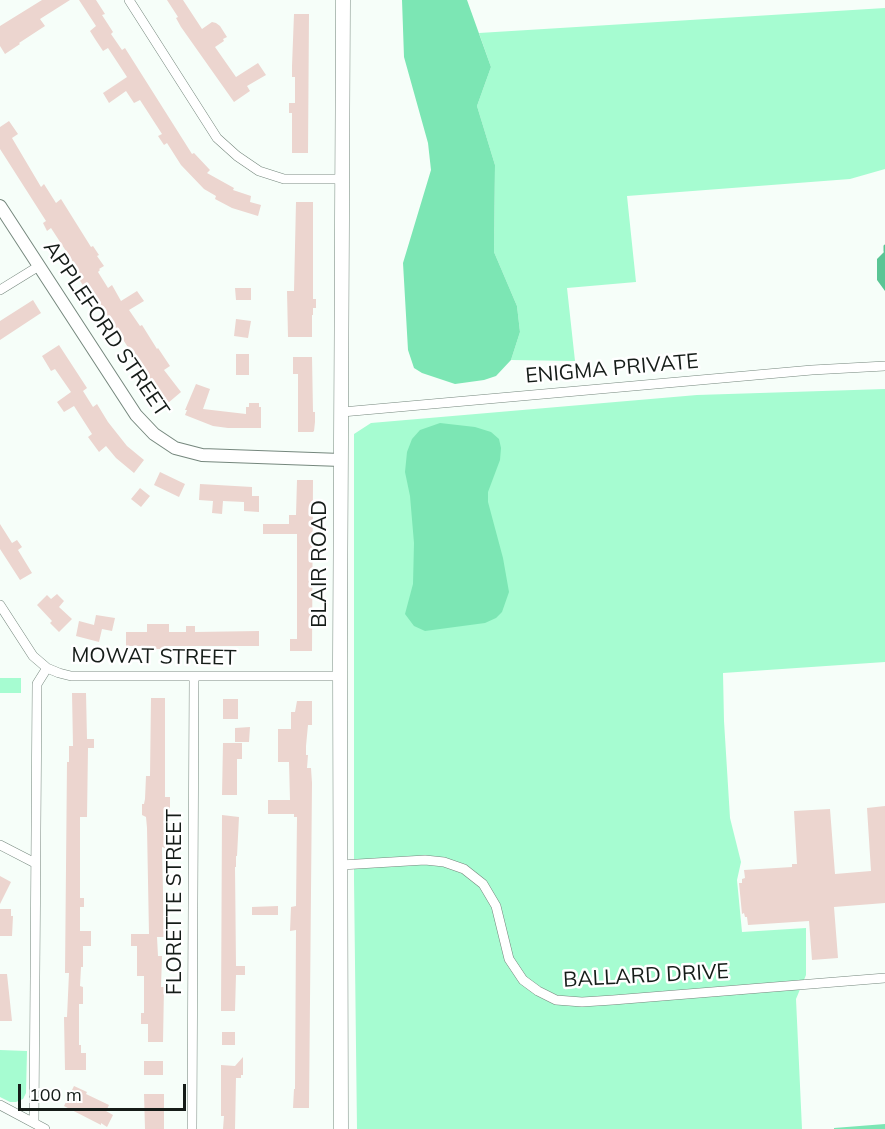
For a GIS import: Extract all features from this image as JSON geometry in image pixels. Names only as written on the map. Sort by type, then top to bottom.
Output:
[{"type":"main road","name":"BLAIR ROAD","points":[[341,1129],[340,676],[343,0]]},
{"type":"street","points":[[129,0],[217,138],[237,156],[259,171],[284,179],[343,179]]},
{"type":"street","name":"APPLEFORD STREET","points":[[0,206],[136,415],[154,434],[176,448],[202,455],[341,460]]},
{"type":"street","points":[[0,290],[39,266]]},
{"type":"street","name":"ENIGMA PRIVATE","points":[[342,412],[800,370],[885,366]]},
{"type":"street","name":"MOWAT STREET","points":[[0,605],[33,657],[47,668],[71,676],[340,676]]},
{"type":"street","points":[[34,1123],[37,684],[47,668]]},
{"type":"street","name":"FLORETTE STREET","points":[[192,1129],[194,676]]},
{"type":"street","points":[[0,845],[35,863]]},
{"type":"street","name":"BALLARD DRIVE","points":[[341,865],[425,860],[444,862],[464,869],[483,884],[496,906],[509,959],[523,980],[556,1000],[582,1002],[613,1000],[885,978]]},
{"type":"street","points":[[0,1105],[45,1129]]},
{"type":"shaded area","points":[[402,0],[467,0],[491,67],[477,106],[495,165],[494,252],[517,306],[520,332],[511,360],[496,376],[484,380],[455,384],[422,373],[414,368],[408,350],[403,263],[431,170],[428,143],[404,57]]},
{"type":"shaded area","points":[[885,8],[885,169],[850,179],[627,196],[636,282],[567,288],[575,361],[511,360],[520,332],[517,306],[494,252],[495,165],[477,106],[491,67],[479,33]]},
{"type":"shaded area","points":[[885,251],[885,291],[877,280],[877,259]]},
{"type":"shaded area","points":[[885,389],[885,662],[723,673],[730,818],[741,862],[737,880],[742,932],[806,928],[806,975],[796,999],[802,1129],[357,1129],[354,880],[354,434],[371,423],[697,395]]},
{"type":"shaded area","points":[[440,423],[475,427],[491,432],[499,439],[500,460],[488,492],[488,502],[503,558],[509,592],[502,612],[496,618],[485,623],[425,631],[414,626],[405,614],[413,584],[414,543],[410,496],[405,472],[407,452],[412,439],[420,430]]},
{"type":"shaded area","points":[[0,678],[21,678],[21,693],[0,693]]},
{"type":"shaded area","points":[[0,1050],[27,1051],[26,1093],[23,1099],[16,1102],[0,1097]]},
{"type":"shaded area","points":[[885,1124],[885,1129],[834,1129],[834,1128]]},
{"type":"building","points":[[42,0],[70,0],[40,19],[45,26],[5,54],[0,46],[0,26]]},
{"type":"building","points":[[79,0],[96,0],[113,32],[111,34],[122,50],[125,48],[192,154],[194,153],[210,170],[207,173],[234,188],[233,190],[251,196],[250,202],[261,205],[258,216],[232,208],[215,199],[216,196],[204,189],[181,165],[167,143],[164,145],[158,136],[162,134],[140,100],[134,103],[126,91],[109,103],[103,93],[127,77],[108,48],[103,51],[90,31],[96,26]]},
{"type":"building","points":[[167,0],[183,0],[202,29],[212,22],[220,26],[227,37],[215,47],[236,77],[258,63],[266,75],[247,86],[250,91],[234,102],[181,27],[176,18],[178,17]]},
{"type":"building","points":[[294,14],[309,14],[308,153],[292,153],[292,113],[289,113],[289,103],[295,103],[295,77],[292,77]]},
{"type":"building","points":[[9,121],[18,134],[12,138],[41,187],[44,184],[56,203],[61,199],[91,247],[93,246],[99,255],[97,256],[104,266],[98,272],[108,288],[112,285],[121,301],[137,291],[144,301],[129,310],[170,366],[164,370],[181,392],[168,403],[154,391],[157,389],[97,299],[93,301],[75,273],[79,271],[51,228],[47,231],[43,223],[46,221],[0,149],[0,127]]},
{"type":"building","points":[[296,202],[313,202],[313,299],[316,299],[316,308],[313,308],[312,315],[312,337],[288,337],[287,291],[294,291]]},
{"type":"building","points":[[235,288],[251,288],[251,300],[236,300]]},
{"type":"building","points":[[33,300],[41,313],[0,340],[0,321]]},
{"type":"building","points":[[236,319],[251,321],[248,338],[234,336]]},
{"type":"building","points":[[59,345],[87,388],[83,391],[93,407],[97,404],[127,446],[144,460],[134,473],[106,446],[99,452],[88,437],[92,434],[74,406],[64,412],[57,402],[71,392],[55,369],[51,371],[42,356]]},
{"type":"building","points":[[236,354],[249,354],[249,375],[236,375]]},
{"type":"building","points":[[293,357],[312,357],[313,412],[315,412],[313,432],[298,432],[298,374],[293,374]]},
{"type":"building","points":[[196,384],[210,389],[203,409],[246,414],[246,407],[249,407],[249,403],[259,403],[261,428],[213,426],[185,415]]},
{"type":"building","points":[[160,472],[185,484],[179,497],[154,485]]},
{"type":"building","points":[[297,480],[313,480],[312,651],[290,651],[290,639],[297,639],[297,534],[263,534],[263,524],[289,524],[289,515],[296,515]]},
{"type":"building","points":[[200,484],[252,487],[252,496],[259,496],[259,512],[244,511],[244,502],[223,501],[222,514],[212,513],[213,501],[199,500]]},
{"type":"building","points":[[140,488],[150,496],[141,507],[131,499]]},
{"type":"building","points":[[0,524],[12,543],[17,540],[22,547],[18,550],[32,573],[20,580],[0,549]]},
{"type":"building","points":[[57,594],[64,601],[59,607],[72,619],[59,632],[37,605],[47,595],[51,599]]},
{"type":"building","points":[[96,615],[115,618],[112,631],[102,629],[99,642],[76,636],[79,621],[94,625]]},
{"type":"building","points":[[147,624],[169,624],[169,632],[186,632],[186,626],[195,626],[195,632],[259,631],[259,646],[164,646],[164,649],[147,649],[147,646],[126,646],[126,632],[147,632]]},
{"type":"building","points":[[72,693],[86,693],[87,739],[94,739],[94,748],[88,748],[87,817],[80,817],[80,898],[84,898],[84,907],[80,907],[80,931],[91,931],[91,946],[83,946],[80,986],[83,987],[83,1004],[79,1004],[79,1045],[81,1045],[81,1053],[86,1053],[86,1070],[65,1070],[64,1017],[67,1017],[69,973],[65,973],[67,762],[69,762],[69,746],[73,746]]},
{"type":"building","points":[[151,698],[165,698],[165,797],[170,797],[170,812],[165,812],[165,848],[162,847],[164,937],[157,937],[158,956],[162,956],[161,987],[164,987],[163,1042],[148,1042],[148,1024],[141,1024],[141,1013],[144,1013],[144,976],[137,976],[137,946],[131,946],[131,934],[149,934],[147,828],[146,817],[142,815],[142,804],[145,799],[146,776],[150,776]]},
{"type":"building","points":[[223,699],[238,699],[238,719],[223,719]]},
{"type":"building","points":[[297,701],[312,701],[312,725],[308,725],[306,746],[307,768],[311,768],[312,783],[309,1108],[293,1108],[296,930],[290,931],[291,907],[296,906],[297,817],[294,817],[294,814],[268,814],[268,800],[290,800],[289,762],[278,762],[278,729],[291,729],[291,712],[295,712]]},
{"type":"building","points":[[250,727],[249,742],[235,742],[235,728]]},
{"type":"building","points":[[223,743],[242,743],[242,759],[237,759],[237,795],[222,795]]},
{"type":"building","points":[[885,806],[885,903],[834,907],[838,958],[812,960],[809,921],[748,925],[747,917],[744,913],[742,914],[739,883],[742,883],[742,879],[745,878],[744,870],[792,867],[792,864],[797,864],[794,811],[830,809],[835,874],[871,871],[867,808]]},
{"type":"building","points":[[222,815],[239,817],[235,867],[236,966],[245,966],[245,975],[236,975],[235,1011],[221,1011]]},
{"type":"building","points":[[0,876],[11,882],[0,904]]},
{"type":"building","points":[[278,906],[278,915],[252,915],[252,907]]},
{"type":"building","points":[[0,909],[11,909],[12,936],[0,936]]},
{"type":"building","points":[[0,974],[7,974],[12,1021],[0,1021]]},
{"type":"building","points":[[222,1032],[235,1032],[235,1045],[222,1045]]},
{"type":"building","points":[[243,1057],[243,1075],[241,1078],[236,1078],[235,1129],[223,1129],[221,1065],[235,1066]]},
{"type":"building","points":[[144,1061],[163,1061],[163,1075],[144,1075]]},
{"type":"building","points":[[74,1086],[109,1105],[106,1111],[113,1115],[107,1127],[64,1106]]},
{"type":"building","points":[[144,1094],[164,1094],[164,1129],[145,1129]]},
{"type":"waterway","points":[[885,246],[885,251]]}]
